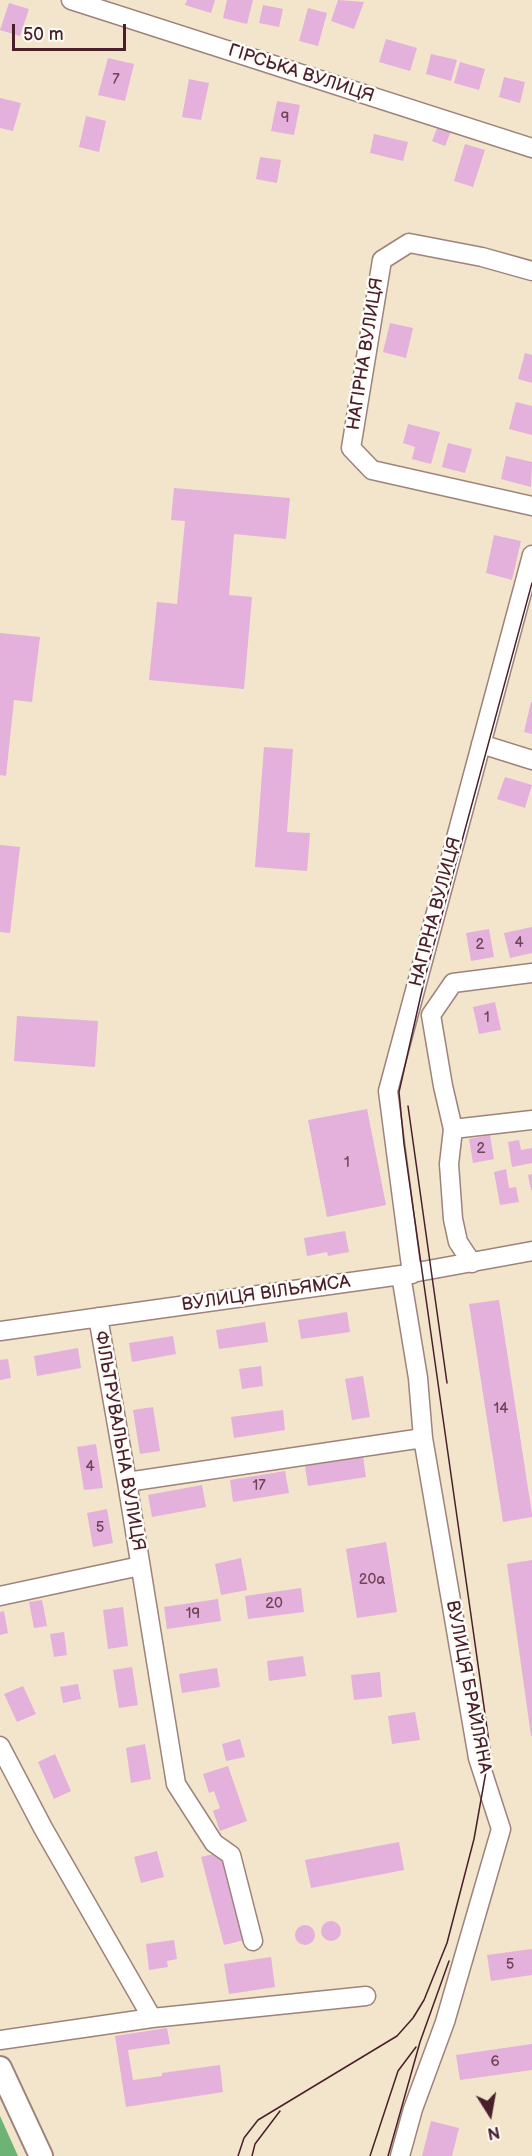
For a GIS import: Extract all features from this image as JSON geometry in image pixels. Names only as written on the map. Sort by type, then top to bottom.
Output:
[{"type":"main road","points":[[0,2068],[41,2156]]},
{"type":"street","name":"ГІРСЬКА ВУЛИЦЯ","points":[[70,0],[92,3],[532,148]]},
{"type":"street","name":"НАГІРНА ВУЛИЦЯ","points":[[532,272],[482,257],[409,243],[382,260],[351,448],[372,470],[532,506]]},
{"type":"street","name":"НАГІРНА ВУЛИЦЯ","points":[[407,1274],[388,1091],[532,555]]},
{"type":"street","points":[[481,744],[532,760]]},
{"type":"street","points":[[472,1263],[458,1242],[453,1219],[449,1164],[453,1129],[431,1015],[453,983],[532,972]]},
{"type":"street","points":[[453,1129],[532,1120]]},
{"type":"street","name":"ВУЛИЦЯ ВІЛЬЯМСА","points":[[0,1330],[407,1274],[532,1251]]},
{"type":"street","name":"ВУЛИЦЯ БРАЙЛЯНА","points":[[400,2156],[413,2109],[445,2022],[501,1829],[478,1758],[423,1438],[407,1274]]},
{"type":"street","name":"ФІЛЬТРУВАЛЬНА ВУЛИЦЯ","points":[[98,1317],[176,1784],[214,1843],[231,1854],[253,1941]]},
{"type":"street","points":[[127,1482],[423,1438]]},
{"type":"street","name":"ФІЛЬТРУВАЛЬНА ВУЛИЦЯ","points":[[0,1596],[140,1566]]},
{"type":"street","points":[[0,1746],[43,1828],[152,2018]]},
{"type":"street","points":[[0,2040],[152,2018],[366,1996]]},
{"type":"green space","points":[[0,2116],[18,2156],[0,2156]]},
{"type":"building","points":[[187,0],[215,0],[211,13],[185,5]]},
{"type":"building","points":[[227,0],[253,0],[247,24],[223,18]]},
{"type":"building","points":[[338,0],[364,2],[354,29],[331,21]]},
{"type":"building","points":[[9,3],[29,9],[20,36],[0,30]]},
{"type":"building","points":[[263,5],[283,9],[279,27],[259,23]]},
{"type":"building","points":[[308,8],[327,13],[318,46],[299,41]]},
{"type":"building","points":[[386,39],[417,48],[410,71],[379,62]]},
{"type":"building","points":[[431,54],[457,60],[451,81],[426,74]]},
{"type":"building","points":[[108,58],[134,64],[125,101],[98,95]]},
{"type":"building","points":[[460,62],[485,69],[479,90],[454,83]]},
{"type":"building","points":[[504,77],[525,82],[520,103],[499,97]]},
{"type":"building","points":[[189,79],[209,83],[201,120],[182,117]]},
{"type":"building","points":[[0,98],[21,103],[13,131],[0,128]]},
{"type":"building","points":[[277,101],[300,105],[294,135],[271,131]]},
{"type":"building","points":[[86,116],[106,121],[99,152],[79,147]]},
{"type":"building","points":[[438,126],[451,131],[445,146],[432,141]]},
{"type":"building","points":[[374,134],[408,142],[403,161],[370,153]]},
{"type":"building","points":[[465,144],[485,150],[473,187],[454,181]]},
{"type":"building","points":[[260,157],[281,160],[277,183],[256,179]]},
{"type":"building","points":[[390,323],[413,328],[406,358],[383,352]]},
{"type":"building","points":[[525,353],[532,355],[532,383],[518,379]]},
{"type":"building","points":[[516,402],[532,406],[532,435],[509,429]]},
{"type":"building","points":[[408,424],[440,432],[431,464],[412,459],[415,447],[403,443]]},
{"type":"building","points":[[448,443],[472,449],[465,473],[442,467]]},
{"type":"building","points":[[506,456],[532,462],[531,487],[501,479]]},
{"type":"building","points":[[174,488],[290,498],[286,539],[234,534],[229,595],[252,597],[244,689],[149,680],[157,602],[177,604],[185,521],[171,520]]},
{"type":"building","points":[[494,535],[521,541],[512,580],[486,573]]},
{"type":"building","points":[[0,633],[40,637],[32,702],[14,700],[6,776],[0,775]]},
{"type":"building","points":[[532,702],[532,734],[524,732]]},
{"type":"building","points":[[264,747],[293,749],[287,832],[310,833],[307,871],[255,867]]},
{"type":"building","points":[[505,777],[532,785],[525,808],[497,799]]},
{"type":"building","points":[[0,845],[20,847],[10,933],[0,932]]},
{"type":"building","points":[[532,927],[532,953],[510,958],[504,933]]},
{"type":"building","points":[[489,929],[494,957],[471,961],[466,933]]},
{"type":"building","points":[[495,1002],[501,1030],[479,1034],[473,1007]]},
{"type":"building","points":[[17,1016],[98,1021],[95,1067],[14,1061]]},
{"type":"building","points":[[367,1109],[386,1205],[327,1217],[308,1120]]},
{"type":"building","points":[[490,1135],[494,1159],[473,1163],[469,1139]]},
{"type":"building","points":[[519,1140],[521,1150],[532,1148],[532,1163],[512,1167],[508,1142]]},
{"type":"building","points":[[506,1169],[509,1188],[516,1187],[519,1202],[500,1205],[494,1172]]},
{"type":"building","points":[[532,1174],[532,1190],[531,1190],[528,1175]]},
{"type":"building","points":[[345,1231],[349,1252],[328,1256],[327,1252],[307,1256],[304,1238]]},
{"type":"building","points":[[499,1300],[532,1514],[532,1517],[503,1522],[469,1304]]},
{"type":"building","points":[[347,1312],[350,1332],[301,1339],[298,1320]]},
{"type":"building","points":[[265,1322],[268,1342],[219,1349],[216,1330]]},
{"type":"building","points":[[173,1336],[176,1354],[132,1362],[129,1343]]},
{"type":"building","points":[[78,1348],[81,1368],[37,1376],[34,1356]]},
{"type":"building","points":[[8,1359],[11,1378],[0,1380],[0,1360]]},
{"type":"building","points":[[261,1366],[263,1386],[242,1389],[239,1369]]},
{"type":"building","points":[[363,1376],[370,1417],[352,1420],[345,1379]]},
{"type":"building","points":[[153,1407],[160,1451],[140,1454],[133,1410]]},
{"type":"building","points":[[283,1410],[285,1430],[234,1438],[231,1417]]},
{"type":"building","points":[[96,1444],[103,1488],[84,1490],[77,1447]]},
{"type":"building","points":[[363,1457],[366,1477],[308,1486],[305,1466]]},
{"type":"building","points":[[285,1471],[289,1493],[233,1502],[230,1480]]},
{"type":"building","points":[[202,1485],[206,1507],[152,1517],[148,1495]]},
{"type":"building","points":[[107,1509],[113,1543],[93,1547],[87,1513]]},
{"type":"building","points":[[386,1542],[397,1612],[357,1618],[346,1549]]},
{"type":"building","points":[[241,1558],[247,1590],[221,1595],[215,1564]]},
{"type":"building","points":[[532,1560],[532,1736],[531,1736],[507,1564]]},
{"type":"building","points":[[301,1588],[304,1612],[248,1619],[245,1596]]},
{"type":"building","points":[[218,1599],[221,1621],[167,1629],[164,1607]]},
{"type":"building","points":[[42,1600],[47,1626],[34,1628],[29,1602]]},
{"type":"building","points":[[123,1607],[128,1646],[108,1649],[103,1610]]},
{"type":"building","points":[[4,1611],[8,1633],[0,1635],[0,1612]]},
{"type":"building","points":[[64,1632],[67,1655],[54,1657],[50,1634]]},
{"type":"building","points":[[303,1656],[306,1676],[269,1681],[267,1661]]},
{"type":"building","points":[[132,1667],[138,1705],[119,1708],[113,1670]]},
{"type":"building","points":[[217,1668],[220,1687],[182,1693],[179,1674]]},
{"type":"building","points":[[380,1672],[382,1697],[354,1700],[351,1675]]},
{"type":"building","points":[[78,1684],[81,1699],[63,1703],[60,1687]]},
{"type":"building","points":[[23,1686],[36,1714],[17,1722],[4,1694]]},
{"type":"building","points":[[415,1712],[420,1740],[392,1744],[388,1716]]},
{"type":"building","points":[[240,1739],[245,1757],[226,1761],[222,1744]]},
{"type":"building","points":[[145,1744],[151,1779],[131,1783],[126,1748]]},
{"type":"building","points":[[55,1754],[71,1791],[54,1799],[38,1762]]},
{"type":"building","points":[[228,1766],[247,1821],[220,1831],[213,1811],[220,1808],[214,1791],[209,1793],[203,1774]]},
{"type":"building","points":[[399,1842],[404,1870],[311,1888],[305,1860]]},
{"type":"building","points":[[157,1851],[164,1877],[141,1883],[134,1857]]},
{"type":"building","points":[[222,1852],[245,1940],[224,1945],[201,1857]]},
{"type":"building","points":[[331,1921],[338,1924],[341,1931],[338,1938],[331,1941],[324,1938],[321,1931],[324,1924]]},
{"type":"building","points":[[305,1925],[312,1928],[315,1935],[312,1942],[305,1945],[298,1942],[295,1935],[298,1928]]},
{"type":"building","points":[[174,1940],[177,1959],[167,1961],[168,1967],[149,1970],[146,1944]]},
{"type":"building","points":[[532,1949],[532,1975],[491,1981],[487,1955]]},
{"type":"building","points":[[271,1957],[275,1987],[229,1994],[224,1964]]},
{"type":"building","points":[[167,2028],[170,2044],[128,2050],[133,2080],[162,2076],[162,2073],[220,2065],[223,2092],[126,2107],[115,2036]]},
{"type":"building","points":[[532,2044],[532,2070],[460,2080],[456,2055]]},
{"type":"building","points":[[431,2121],[459,2128],[452,2156],[422,2156]]},
{"type":"tram line","points":[[238,2156],[244,2138],[258,2120],[397,2036],[413,2018],[424,2000],[447,1943],[474,1839],[490,1749],[404,1144],[399,1092],[425,977],[532,583]]},
{"type":"tram line","points":[[408,1106],[447,1383]]},
{"type":"tram line","points":[[388,2156],[420,2042],[449,1961]]},
{"type":"tram line","points":[[370,2156],[398,2071],[416,2047]]},
{"type":"tram line","points":[[252,2156],[255,2144],[280,2111]]}]
